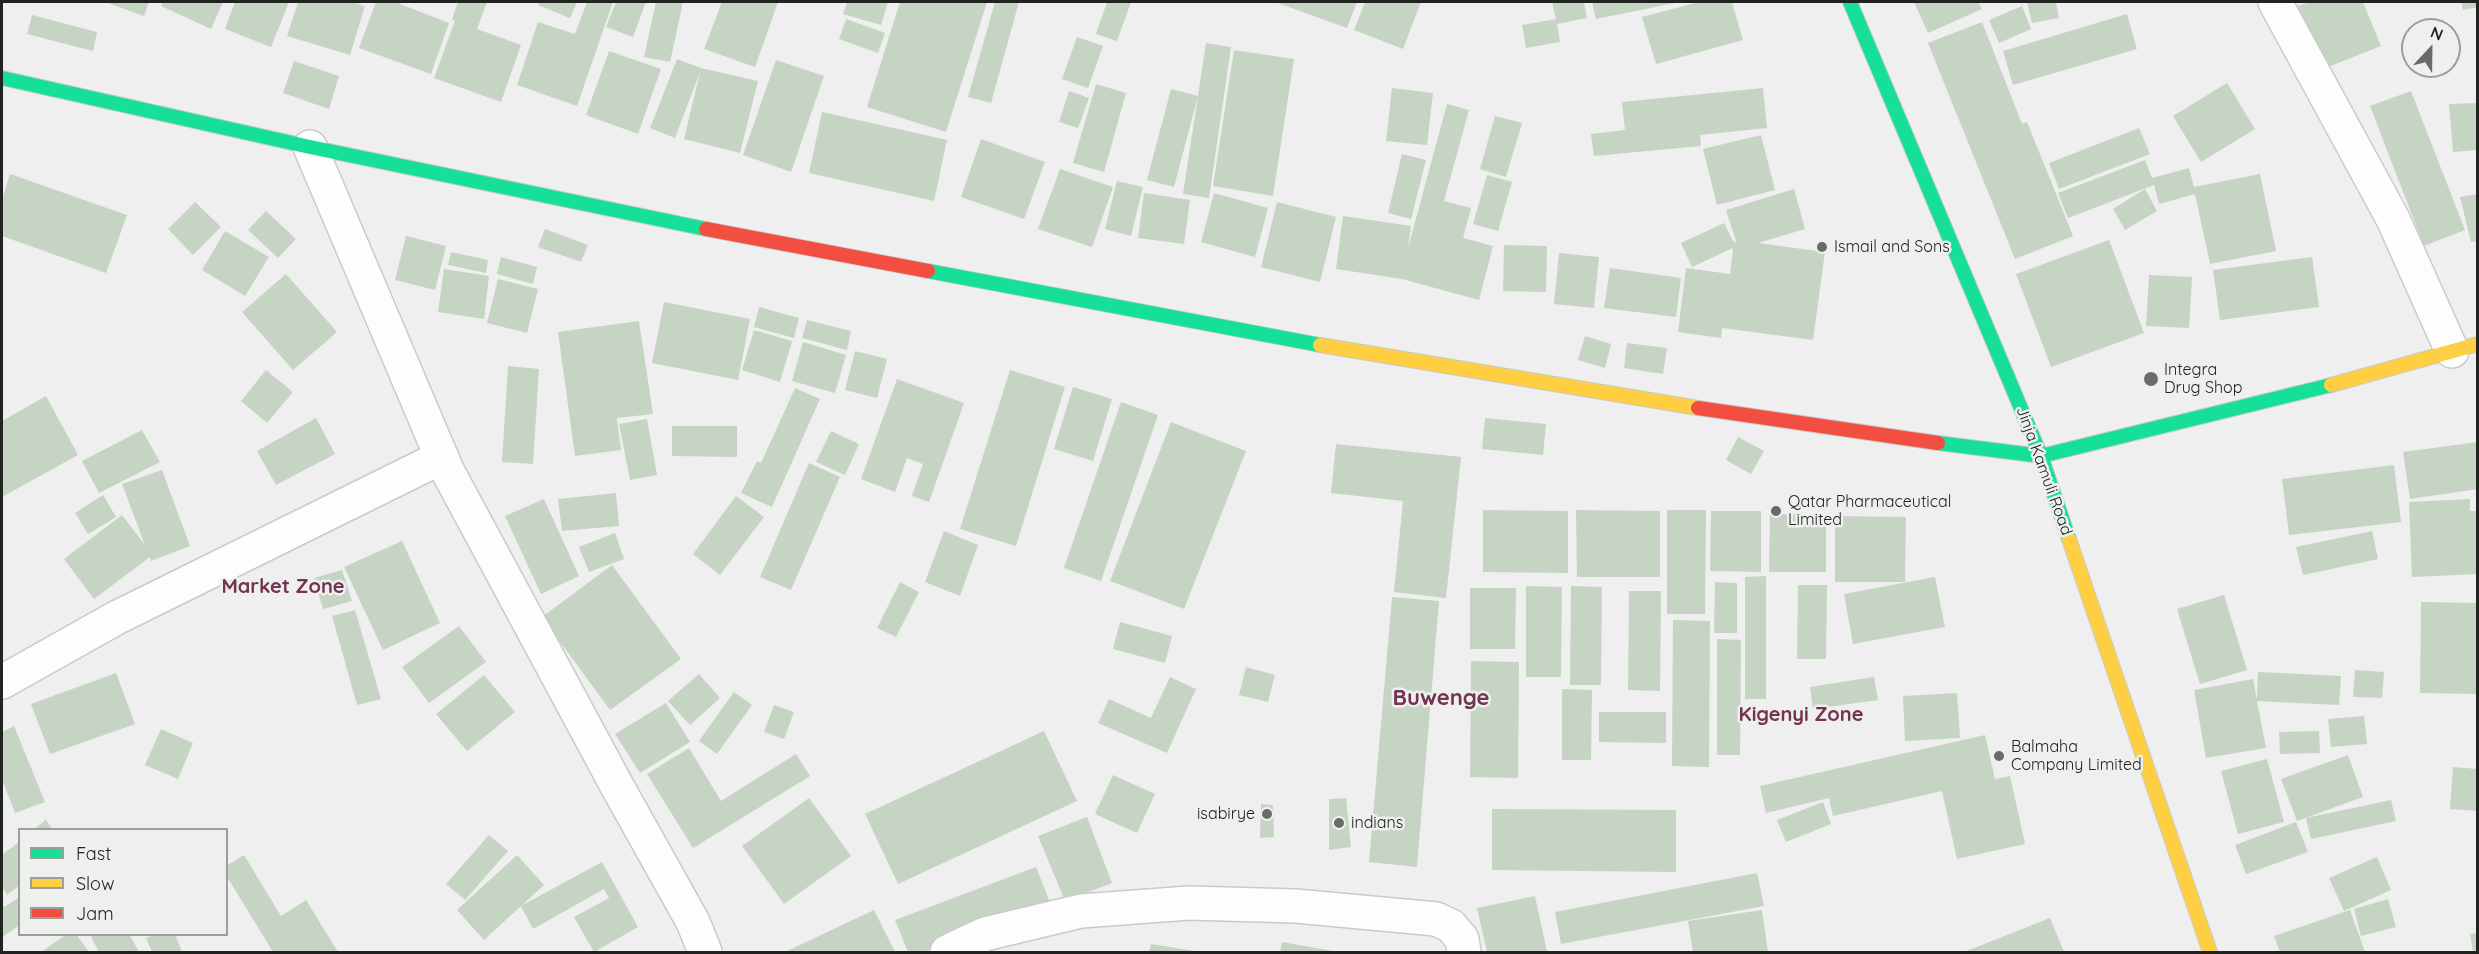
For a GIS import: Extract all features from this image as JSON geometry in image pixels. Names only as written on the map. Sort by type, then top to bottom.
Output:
[{"type":"main road","name":"Jinja Kamuli Road","points":[[1850,2],[2041,456],[2210,952]]},
{"type":"main road","points":[[2,78],[309,147],[650,218],[1401,360],[1845,431],[2041,456],[2325,387],[2465,347]]},
{"type":"street","points":[[2275,2],[2465,347]]},
{"type":"street","points":[[309,147],[442,457],[605,765],[693,922],[705,952]]},
{"type":"street","points":[[2,682],[116,618],[442,457]]},
{"type":"street","points":[[947,952],[985,934],[1081,910],[1189,903],[1296,906],[1436,919],[1451,926],[1462,939],[1464,952]]},
{"type":"building","points":[[105,2],[149,2],[144,16]]},
{"type":"building","points":[[163,2],[223,2],[211,29],[161,6]]},
{"type":"building","points":[[235,2],[289,2],[271,47],[225,29]]},
{"type":"building","points":[[298,2],[352,2],[365,6],[350,55],[287,36]]},
{"type":"building","points":[[376,2],[401,2],[400,4],[449,23],[431,74],[359,48]]},
{"type":"building","points":[[458,2],[487,2],[477,29],[521,45],[501,102],[434,78],[455,21],[452,19]]},
{"type":"building","points":[[539,2],[577,2],[570,18],[538,5]]},
{"type":"building","points":[[587,2],[613,2],[577,106],[517,85],[538,22],[575,34]]},
{"type":"building","points":[[616,2],[646,2],[633,37],[606,27]]},
{"type":"building","points":[[656,2],[683,2],[670,62],[644,57]]},
{"type":"building","points":[[722,2],[778,2],[755,67],[704,49]]},
{"type":"building","points":[[847,2],[888,2],[881,25],[843,14]]},
{"type":"building","points":[[900,2],[987,2],[946,132],[867,107]]},
{"type":"building","points":[[995,2],[1019,2],[991,103],[968,97]]},
{"type":"building","points":[[1107,2],[1131,2],[1117,41],[1096,34]]},
{"type":"building","points":[[1275,2],[1357,2],[1347,28]]},
{"type":"building","points":[[1365,2],[1421,2],[1403,49],[1354,30]]},
{"type":"building","points":[[1552,2],[1584,2],[1587,18],[1557,24],[1560,42],[1526,48],[1522,25],[1556,19]]},
{"type":"building","points":[[1592,2],[1675,2],[1675,3],[1596,19]]},
{"type":"building","points":[[1699,2],[1732,2],[1743,40],[1656,64],[1642,17]]},
{"type":"building","points":[[1914,2],[1978,2],[1982,9],[1928,33]]},
{"type":"building","points":[[2027,2],[2056,2],[2059,18],[2032,23]]},
{"type":"building","points":[[2310,2],[2363,2],[2381,46],[2323,69],[2298,6]]},
{"type":"building","points":[[2461,2],[2478,2],[2478,7],[2463,10]]},
{"type":"building","points":[[2022,6],[2031,29],[1999,43],[1989,20]]},
{"type":"building","points":[[2127,14],[2137,49],[2013,85],[2003,51]]},
{"type":"building","points":[[32,15],[97,32],[93,51],[27,34]]},
{"type":"building","points":[[846,19],[885,33],[878,53],[839,39]]},
{"type":"building","points":[[1982,22],[2022,124],[2027,122],[2073,236],[2015,259],[1928,43]]},
{"type":"building","points":[[1077,37],[1103,46],[1088,88],[1062,79]]},
{"type":"building","points":[[1206,43],[1231,47],[1209,198],[1183,194]]},
{"type":"building","points":[[1234,50],[1294,59],[1273,196],[1213,186]]},
{"type":"building","points":[[609,51],[661,69],[638,134],[586,115]]},
{"type":"building","points":[[677,59],[701,68],[758,81],[740,153],[684,139],[700,72],[675,138],[650,128]]},
{"type":"building","points":[[776,60],[824,76],[791,172],[743,155]]},
{"type":"building","points":[[294,61],[339,76],[329,109],[283,93]]},
{"type":"building","points":[[2227,83],[2255,129],[2201,162],[2173,116]]},
{"type":"building","points":[[1096,84],[1126,93],[1104,172],[1073,163]]},
{"type":"building","points":[[1392,88],[1433,93],[1427,145],[1386,141]]},
{"type":"building","points":[[1763,88],[1767,128],[1700,135],[1701,146],[1594,156],[1591,134],[1625,130],[1622,102]]},
{"type":"building","points":[[1171,89],[1198,96],[1174,187],[1147,180]]},
{"type":"building","points":[[1069,91],[1089,98],[1078,128],[1059,122]]},
{"type":"building","points":[[2411,91],[2465,230],[2424,246],[2370,106]]},
{"type":"building","points":[[2478,103],[2478,150],[2453,152],[2449,104]]},
{"type":"building","points":[[1447,104],[1469,110],[1444,201],[1471,208],[1463,238],[1493,246],[1479,300],[1402,279],[1336,269],[1343,216],[1411,226],[1408,248]]},
{"type":"building","points":[[822,112],[947,140],[934,201],[809,173]]},
{"type":"building","points":[[1495,116],[1522,123],[1506,177],[1480,169]]},
{"type":"building","points":[[2139,128],[2150,154],[2059,189],[2049,163]]},
{"type":"building","points":[[1761,135],[1775,190],[1717,205],[1703,149]]},
{"type":"building","points":[[981,139],[1045,162],[1024,219],[961,197]]},
{"type":"building","points":[[1402,154],[1426,160],[1411,219],[1388,213]]},
{"type":"building","points":[[2145,160],[2152,178],[2189,168],[2194,187],[2260,174],[2276,251],[2210,264],[2195,194],[2159,204],[2154,185],[2068,218],[2058,193]]},
{"type":"building","points":[[1060,169],[1113,187],[1092,247],[1038,229]]},
{"type":"building","points":[[10,174],[127,215],[106,273],[2,236],[2,200]]},
{"type":"building","points":[[1487,175],[1512,182],[1498,231],[1473,224]]},
{"type":"building","points":[[1117,181],[1143,187],[1131,236],[1105,229]]},
{"type":"building","points":[[1794,189],[1805,229],[1758,243],[1825,252],[1813,340],[1722,328],[1721,338],[1678,332],[1686,268],[1730,274],[1733,248],[1692,267],[1681,243],[1724,223],[1734,243],[1736,241],[1726,210]]},
{"type":"building","points":[[2145,189],[2157,211],[2125,230],[2113,209]]},
{"type":"building","points":[[1144,193],[1190,200],[1184,244],[1138,238]]},
{"type":"building","points":[[1214,193],[1268,208],[1255,257],[1201,242]]},
{"type":"building","points":[[2478,194],[2478,241],[2471,242],[2460,197]]},
{"type":"building","points":[[195,202],[221,227],[193,255],[168,229]]},
{"type":"building","points":[[1277,202],[1336,217],[1320,282],[1261,267]]},
{"type":"building","points":[[266,211],[296,239],[278,258],[248,230]]},
{"type":"building","points":[[545,229],[588,245],[581,262],[538,247]]},
{"type":"building","points":[[225,231],[269,257],[245,296],[202,270]]},
{"type":"building","points":[[406,236],[446,246],[435,290],[395,280]]},
{"type":"building","points":[[2109,240],[2144,333],[2051,367],[2016,274]]},
{"type":"building","points":[[1504,245],[1547,246],[1546,292],[1503,291]]},
{"type":"building","points":[[451,252],[488,260],[486,273],[448,265]]},
{"type":"building","points":[[1559,253],[1599,257],[1594,308],[1554,304]]},
{"type":"building","points":[[501,257],[537,267],[533,284],[497,274]]},
{"type":"building","points":[[2312,257],[2319,307],[2220,320],[2213,270]]},
{"type":"building","points":[[1610,268],[1681,278],[1676,317],[1604,308]]},
{"type":"building","points":[[444,269],[489,276],[484,319],[438,312]]},
{"type":"building","points":[[286,274],[337,332],[293,370],[242,312]]},
{"type":"building","points":[[2149,275],[2192,277],[2189,328],[2146,326]]},
{"type":"building","points":[[498,279],[538,289],[527,333],[487,323]]},
{"type":"building","points":[[664,302],[750,319],[738,380],[652,363]]},
{"type":"building","points":[[759,307],[799,318],[794,338],[754,327]]},
{"type":"building","points":[[807,320],[851,331],[847,350],[802,338]]},
{"type":"building","points":[[639,321],[653,414],[617,418],[621,450],[575,456],[558,332]]},
{"type":"building","points":[[754,330],[792,341],[780,382],[742,370]]},
{"type":"building","points":[[1585,336],[1611,344],[1605,368],[1578,360]]},
{"type":"building","points":[[803,342],[846,355],[835,393],[792,381]]},
{"type":"building","points":[[1627,343],[1667,348],[1663,374],[1624,368]]},
{"type":"building","points":[[855,351],[887,359],[877,398],[845,390]]},
{"type":"building","points":[[508,366],[539,369],[533,464],[502,462]]},
{"type":"building","points":[[266,370],[293,392],[267,423],[241,401]]},
{"type":"building","points":[[1010,370],[1065,387],[1016,546],[960,529]]},
{"type":"building","points":[[897,379],[964,403],[929,502],[912,496],[923,464],[907,458],[895,492],[861,479]]},
{"type":"building","points":[[1073,387],[1112,399],[1093,461],[1054,449]]},
{"type":"building","points":[[795,388],[820,399],[772,507],[741,493],[757,461],[761,463]]},
{"type":"building","points":[[46,396],[78,455],[2,497],[2,421]]},
{"type":"building","points":[[1121,402],[1158,415],[1101,581],[1064,568]]},
{"type":"building","points":[[316,418],[335,454],[276,485],[257,451]]},
{"type":"building","points":[[1485,418],[1546,424],[1543,455],[1482,449]]},
{"type":"building","points":[[647,419],[657,475],[630,480],[619,424]]},
{"type":"building","points":[[1171,422],[1246,451],[1184,609],[1110,581]]},
{"type":"building","points":[[672,426],[737,426],[737,457],[672,456]]},
{"type":"building","points":[[142,430],[160,462],[99,493],[82,461]]},
{"type":"building","points":[[831,431],[859,444],[845,475],[816,462]]},
{"type":"building","points":[[1738,437],[1764,451],[1751,474],[1726,460]]},
{"type":"building","points":[[2478,442],[2478,489],[2410,499],[2403,452]]},
{"type":"building","points":[[1336,444],[1461,457],[1446,598],[1394,592],[1403,501],[1331,493]]},
{"type":"building","points":[[809,463],[840,477],[791,590],[760,577]]},
{"type":"building","points":[[2394,465],[2401,522],[2289,535],[2282,479]]},
{"type":"building","points":[[162,470],[190,546],[151,561],[150,557],[94,599],[64,559],[122,515],[145,545],[122,484]]},
{"type":"building","points":[[616,493],[619,526],[562,531],[558,499]]},
{"type":"building","points":[[103,495],[116,517],[88,534],[75,513]]},
{"type":"building","points":[[736,496],[764,517],[720,575],[693,554]]},
{"type":"building","points":[[544,499],[579,576],[541,594],[505,516]]},
{"type":"building","points":[[2470,499],[2470,511],[2478,511],[2478,574],[2412,577],[2409,502]]},
{"type":"building","points":[[1483,510],[1568,511],[1568,573],[1483,572]]},
{"type":"building","points":[[1576,510],[1660,511],[1660,577],[1577,577]]},
{"type":"building","points":[[1667,510],[1706,510],[1705,614],[1667,614]]},
{"type":"building","points":[[1711,511],[1761,511],[1761,572],[1710,571]]},
{"type":"building","points":[[1770,514],[1826,515],[1826,572],[1769,572]]},
{"type":"building","points":[[1835,516],[1906,517],[1905,582],[1835,582]]},
{"type":"building","points":[[944,531],[978,545],[960,596],[925,582]]},
{"type":"building","points":[[2372,531],[2378,559],[2303,575],[2296,547]]},
{"type":"building","points":[[615,533],[624,559],[589,572],[579,547]]},
{"type":"building","points":[[402,541],[440,623],[383,650],[344,567]]},
{"type":"building","points":[[612,565],[681,659],[610,710],[542,617]]},
{"type":"building","points":[[342,570],[352,601],[323,609],[314,578]]},
{"type":"building","points":[[1766,576],[1766,699],[1745,699],[1745,577]]},
{"type":"building","points":[[1935,577],[1945,627],[1853,644],[1844,594]]},
{"type":"building","points":[[900,582],[919,592],[896,637],[877,628]]},
{"type":"building","points":[[1715,582],[1737,583],[1737,633],[1714,633]]},
{"type":"building","points":[[1798,585],[1827,585],[1826,659],[1797,659]]},
{"type":"building","points":[[1526,586],[1562,587],[1561,677],[1526,677]]},
{"type":"building","points":[[1571,586],[1602,587],[1601,685],[1570,685]]},
{"type":"building","points":[[1470,588],[1516,588],[1515,649],[1470,649]]},
{"type":"building","points":[[1629,591],[1661,591],[1660,691],[1628,690]]},
{"type":"building","points":[[2224,595],[2247,670],[2200,684],[2177,609]]},
{"type":"building","points":[[1392,597],[1439,601],[1417,867],[1369,862]]},
{"type":"building","points":[[2421,602],[2478,603],[2478,694],[2420,693]]},
{"type":"building","points":[[355,610],[381,699],[357,705],[332,616]]},
{"type":"building","points":[[1673,620],[1710,621],[1709,767],[1672,766]]},
{"type":"building","points":[[1120,622],[1172,636],[1165,663],[1113,649]]},
{"type":"building","points":[[459,626],[486,662],[429,703],[402,667]]},
{"type":"building","points":[[1717,639],[1741,640],[1740,755],[1717,755]]},
{"type":"building","points":[[1471,661],[1519,662],[1518,778],[1470,777]]},
{"type":"building","points":[[1246,667],[1275,675],[1268,702],[1239,695]]},
{"type":"building","points":[[2355,670],[2384,672],[2382,698],[2353,697]]},
{"type":"building","points":[[2258,672],[2341,676],[2339,705],[2257,701],[2266,748],[2206,758],[2194,690],[2253,679],[2257,700]]},
{"type":"building","points":[[116,673],[135,724],[50,754],[31,704]]},
{"type":"building","points":[[699,674],[720,698],[690,725],[668,701]]},
{"type":"building","points":[[484,675],[515,712],[467,751],[436,714]]},
{"type":"building","points":[[1170,677],[1196,689],[1167,753],[1098,723],[1109,699],[1151,718]]},
{"type":"building","points":[[1874,677],[1878,700],[1813,709],[1810,687]]},
{"type":"building","points":[[1562,689],[1592,690],[1591,760],[1562,760]]},
{"type":"building","points":[[734,692],[752,705],[717,754],[699,741]]},
{"type":"building","points":[[1957,693],[1960,738],[1905,741],[1903,696]]},
{"type":"building","points":[[666,703],[690,742],[640,773],[615,734]]},
{"type":"building","points":[[774,705],[794,712],[784,739],[764,732]]},
{"type":"building","points":[[1599,712],[1666,712],[1666,743],[1599,742]]},
{"type":"building","points":[[2364,716],[2367,744],[2331,747],[2328,719]]},
{"type":"building","points":[[14,726],[45,802],[15,813],[2,779],[2,732]]},
{"type":"building","points":[[161,729],[193,743],[178,779],[145,765]]},
{"type":"building","points":[[1044,731],[1077,801],[898,884],[865,814]]},
{"type":"building","points":[[2319,731],[2320,753],[2280,754],[2279,732]]},
{"type":"building","points":[[1985,735],[1995,779],[2010,776],[2025,844],[1957,859],[1942,791],[1833,816],[1829,798],[1766,813],[1760,786]]},
{"type":"building","points":[[689,748],[721,801],[796,754],[810,776],[693,848],[647,774]]},
{"type":"building","points":[[2348,755],[2363,797],[2297,821],[2281,779]]},
{"type":"building","points":[[2267,759],[2284,822],[2238,834],[2221,771]]},
{"type":"building","points":[[2453,767],[2478,769],[2478,811],[2450,809]]},
{"type":"building","points":[[1113,775],[1155,794],[1137,833],[1095,814]]},
{"type":"building","points":[[809,798],[851,856],[784,904],[742,846]]},
{"type":"building","name":"indians","points":[[1346,798],[1351,847],[1329,850],[1329,799]]},
{"type":"building","points":[[2391,800],[2396,821],[2311,839],[2306,818]]},
{"type":"building","points":[[1823,802],[1831,824],[1786,842],[1777,820]]},
{"type":"building","name":"isabirye","points":[[1261,804],[1273,805],[1274,837],[1260,838]]},
{"type":"building","points":[[1492,809],[1676,810],[1676,872],[1492,870]]},
{"type":"building","points":[[1087,817],[1112,883],[1065,901],[1038,836]]},
{"type":"building","points":[[46,820],[52,828],[36,828]]},
{"type":"building","points":[[2296,822],[2308,852],[2246,874],[2235,845]]},
{"type":"building","points":[[489,835],[508,851],[465,900],[446,884]]},
{"type":"building","points":[[18,843],[18,887],[7,895],[2,887],[2,855]]},
{"type":"building","points":[[244,855],[281,916],[306,900],[338,952],[273,952],[228,878],[228,865]]},
{"type":"building","points":[[517,855],[544,885],[484,940],[457,910]]},
{"type":"building","points":[[2377,857],[2391,890],[2344,911],[2329,878]]},
{"type":"building","points":[[602,862],[638,927],[594,952],[574,917],[609,898],[604,889],[533,929],[521,906]]},
{"type":"building","points":[[1036,867],[1051,905],[925,952],[908,952],[895,920]]},
{"type":"building","points":[[1757,873],[1764,906],[1561,944],[1555,912]]},
{"type":"building","points":[[1535,896],[1547,952],[1487,952],[1477,908]]},
{"type":"building","points":[[18,898],[18,926],[2,937],[2,904],[4,907]]},
{"type":"building","points":[[2388,899],[2396,927],[2361,936],[2354,909]]},
{"type":"building","points":[[874,910],[895,952],[785,952]]},
{"type":"building","points":[[1762,910],[1768,952],[1693,952],[1688,921]]},
{"type":"building","points":[[2350,910],[2365,952],[2280,952],[2274,936]]},
{"type":"building","points":[[2050,918],[2064,952],[1964,952]]},
{"type":"building","points":[[2478,933],[2478,952],[2473,952],[2470,934]]},
{"type":"building","points":[[64,936],[77,936],[89,952],[41,952]]},
{"type":"building","points":[[130,936],[139,952],[99,952],[91,937]]},
{"type":"building","points":[[176,936],[182,952],[152,952],[146,938]]},
{"type":"building","points":[[1282,942],[1333,951],[1280,952]]},
{"type":"building","points":[[1151,944],[1195,951],[1195,952],[1149,952]]},
{"type":"traffic: fast","points":[[1850,2],[2041,456],[2069,539]]},
{"type":"traffic: fast","points":[[2,78],[310,147],[706,229]]},
{"type":"traffic: fast","points":[[928,271],[1320,345]]},
{"type":"traffic: fast","points":[[1938,443],[2041,456],[2331,385]]},
{"type":"traffic: slow","points":[[2331,385],[2478,344]]},
{"type":"traffic: slow","points":[[1320,345],[1698,408]]},
{"type":"traffic: slow","points":[[2069,539],[2210,952]]},
{"type":"traffic: jam","points":[[706,229],[928,271]]},
{"type":"traffic: jam","points":[[1698,408],[1938,443]]},
{"type":"place","name":"Ismail and Sons","points":[[1822,247]]},
{"type":"place","name":"Integra Drug Shop","points":[[2151,379]]},
{"type":"place","name":"Qatar Pharmaceutical Limited","points":[[1776,511]]},
{"type":"place","name":"Balmaha Company Limited","points":[[1999,756]]},
{"type":"place","name":"isabirye","points":[[1267,814]]},
{"type":"place","name":"indians","points":[[1339,823]]},
{"type":"district","name":"Market Zone","points":[[283,587]]},
{"type":"district","name":"Buwenge","points":[[1441,698]]},
{"type":"district","name":"Kigenyi Zone","points":[[1801,715]]}]
